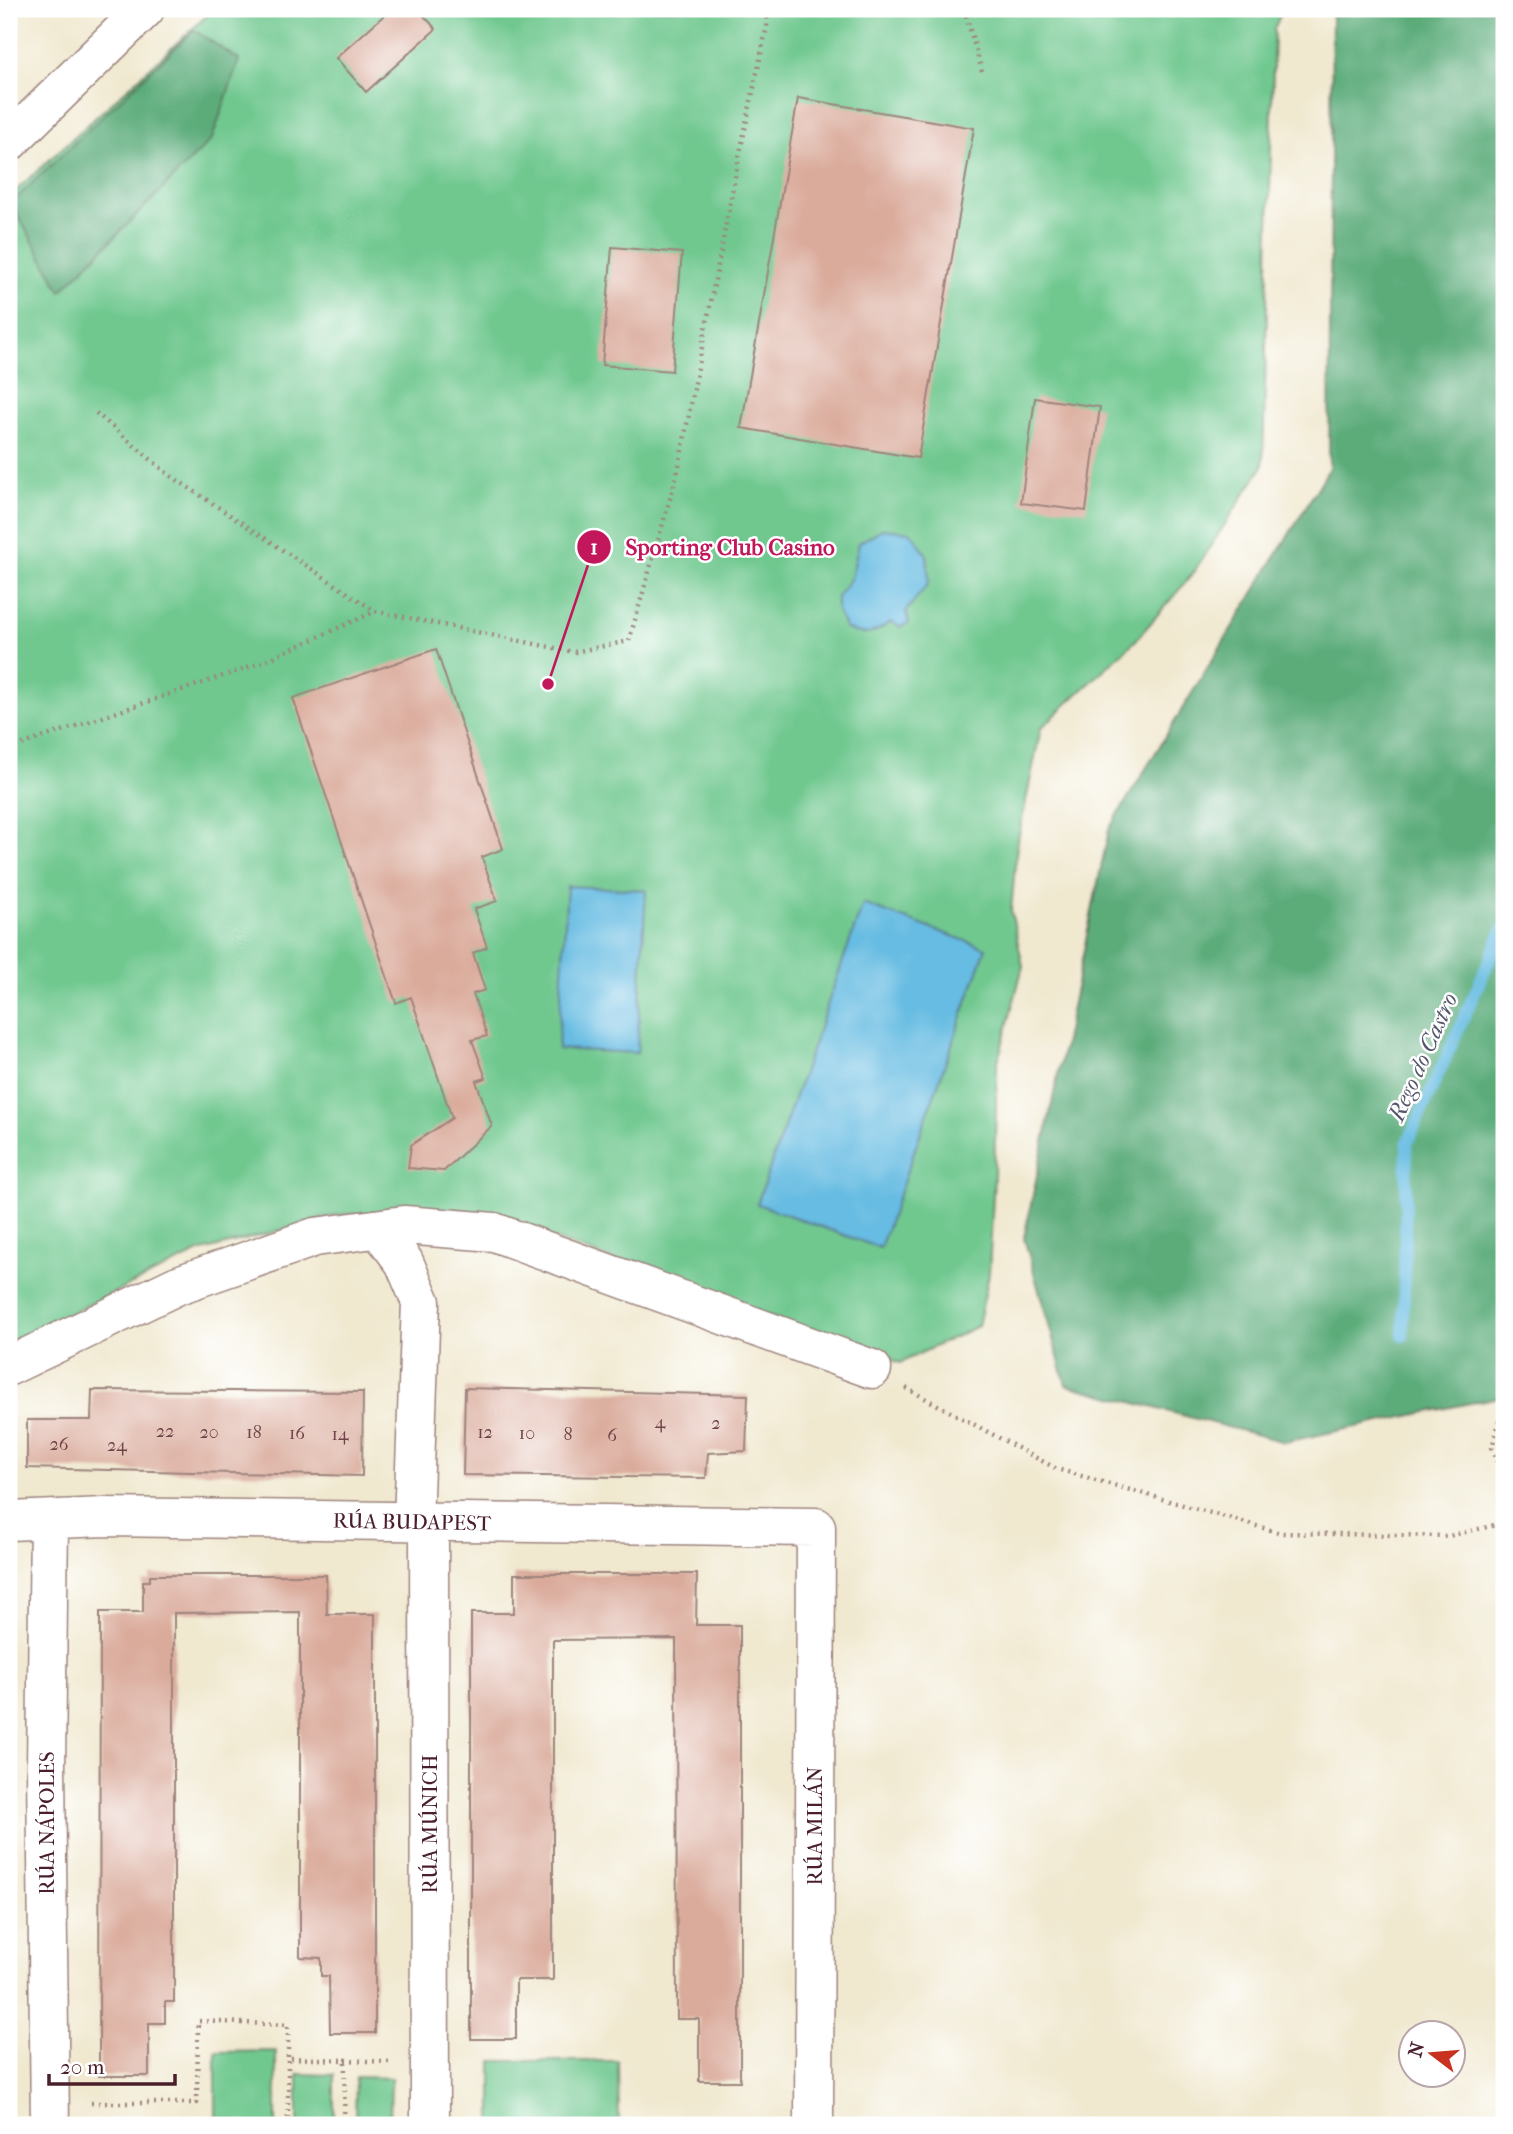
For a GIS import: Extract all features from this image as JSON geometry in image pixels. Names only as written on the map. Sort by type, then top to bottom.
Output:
[{"type":"street","points":[[9,142],[145,9]]},
{"type":"street","points":[[9,1366],[178,1285],[315,1237],[404,1225],[494,1232],[872,1369]]},
{"type":"street","name":"RÚA MÚNICH","points":[[379,1229],[404,1262],[421,1301],[421,1522],[430,2125]]},
{"type":"street","name":"RÚA BUDAPEST","points":[[9,1521],[105,1517],[816,1527]]},
{"type":"street","name":"RÚA NÁPOLES","points":[[49,1521],[46,1766],[50,2114]]},
{"type":"street","name":"RÚA MILÁN","points":[[814,2125],[816,1527]]},
{"type":"path","points":[[96,413],[168,474],[375,611],[575,652],[629,641],[678,471],[736,170],[767,26],[767,9]]},
{"type":"path","points":[[964,9],[982,71]]},
{"type":"path","points":[[9,750],[257,664],[375,611]]},
{"type":"path","points":[[872,1369],[1057,1469],[1281,1533],[1450,1536],[1504,1523]]},
{"type":"path","points":[[1504,1400],[1492,1448],[1504,1478]]},
{"type":"path","points":[[50,2114],[197,2103],[198,2021],[288,2025],[288,2125]]},
{"type":"path","points":[[288,2058],[345,2060],[344,2125]]},
{"type":"green space","points":[[214,9],[1283,9],[1274,29],[1263,466],[1191,576],[1135,641],[1041,728],[1017,844],[1011,911],[1023,966],[997,1065],[989,1274],[978,1326],[900,1363],[487,1215],[461,1209],[337,1215],[199,1252],[9,1343],[9,197]]},
{"type":"green space","points":[[1332,9],[1504,9],[1504,1396],[1285,1442],[1066,1385],[1024,1238],[1109,829],[1329,469]]},
{"type":"green space","points":[[194,30],[239,60],[212,139],[61,291],[11,203]]},
{"type":"green space","points":[[276,2051],[276,2125],[216,2125],[216,2052]]},
{"type":"green space","points":[[492,2061],[618,2061],[619,2125],[492,2125]]},
{"type":"green space","points":[[298,2074],[334,2075],[334,2125],[298,2125]]},
{"type":"green space","points":[[356,2077],[391,2078],[390,2125],[355,2125]]},
{"type":"water","points":[[882,529],[911,532],[927,555],[929,583],[906,611],[909,623],[900,627],[891,622],[865,634],[846,629],[837,611],[837,597],[851,578],[859,543]]},
{"type":"water","points":[[567,886],[646,890],[637,1053],[558,1049]]},
{"type":"water","points":[[863,904],[986,948],[880,1248],[757,1204]]},
{"type":"building","points":[[391,9],[418,9],[436,29],[366,92],[336,58]]},
{"type":"building","points":[[798,98],[974,128],[918,458],[741,428]]},
{"type":"building","points":[[612,247],[682,253],[672,371],[602,365]]},
{"type":"building","points":[[1035,398],[1100,407],[1086,511],[1021,503]]},
{"type":"building","points":[[436,649],[503,849],[482,857],[497,901],[474,909],[487,947],[473,953],[485,990],[473,994],[487,1036],[472,1040],[486,1078],[476,1081],[492,1126],[444,1171],[408,1168],[411,1145],[452,1118],[411,997],[396,1003],[293,698]]},
{"type":"building","points":[[465,1388],[748,1395],[746,1451],[708,1453],[706,1478],[463,1475]]},
{"type":"building","points":[[92,1390],[363,1392],[362,1476],[27,1468],[27,1420],[91,1420]]},
{"type":"building","points":[[514,1574],[697,1574],[696,1625],[740,1625],[740,2081],[699,2081],[699,2019],[677,2019],[676,1639],[553,1640],[553,1980],[516,1980],[516,2039],[471,2039],[471,1613],[514,1613]]},
{"type":"building","points":[[150,1575],[326,1575],[327,1614],[375,1614],[375,2033],[330,2033],[329,1976],[321,1976],[321,1958],[300,1957],[300,1612],[174,1613],[174,2002],[165,2002],[165,2023],[149,2023],[149,2076],[99,2076],[100,1612],[143,1612],[143,1581],[150,1581]]},
{"type":"waterway","name":"Rego do Castro","points":[[1403,1336],[1407,1144],[1504,928]]},
{"type":"place","name":"Sporting Club Casino","points":[[548,684]]}]
